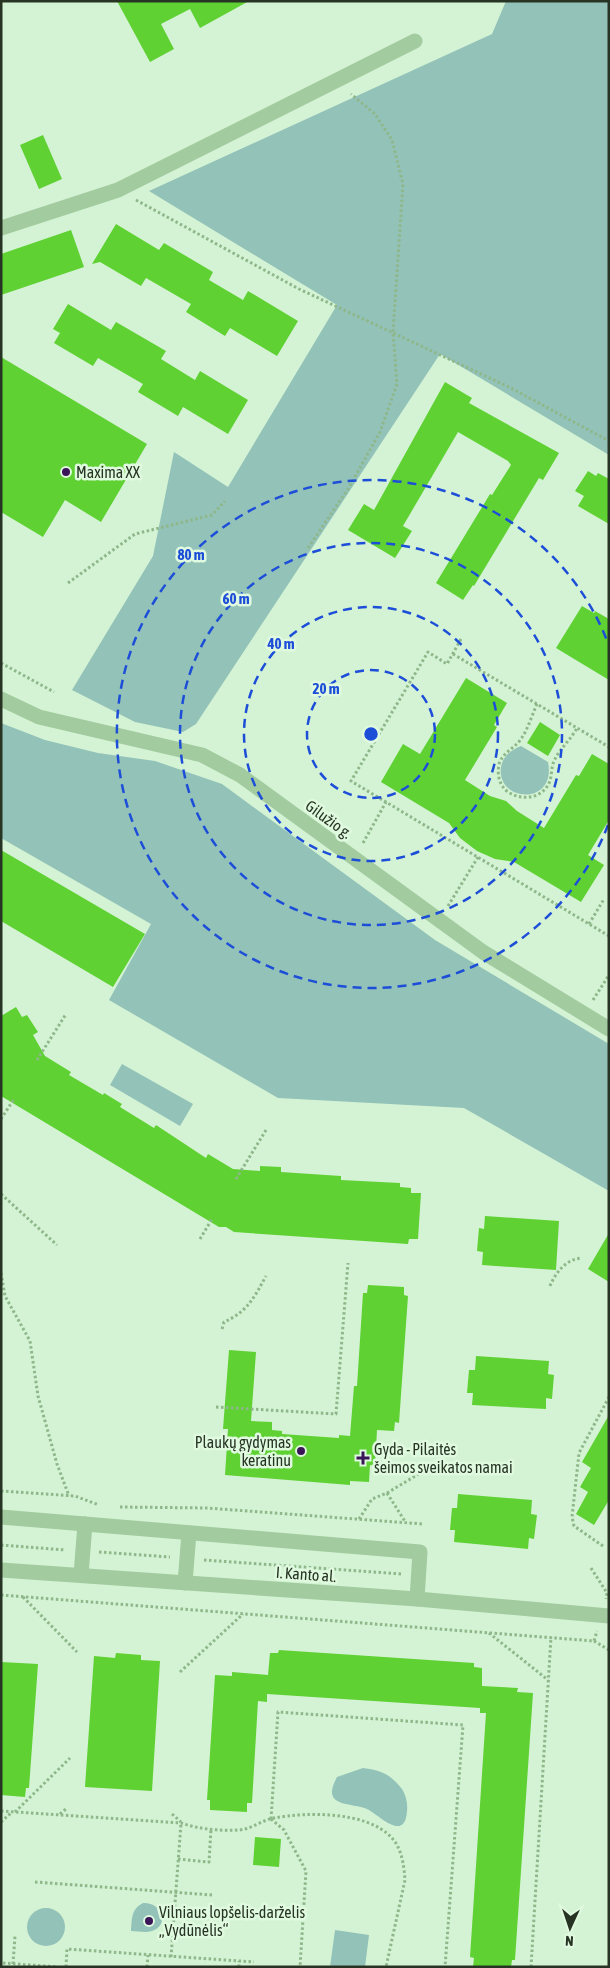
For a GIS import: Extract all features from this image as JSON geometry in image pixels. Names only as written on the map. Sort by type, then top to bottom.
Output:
[{"type":"street","points":[[1,228],[118,190],[257,122],[415,41]]},
{"type":"street","name":"Gilužio g.","points":[[1,699],[39,717],[91,731],[152,742],[202,755],[240,775],[483,952],[609,1029]]},
{"type":"street","name":"I. Kanto al.","points":[[1,1517],[420,1552],[419,1575]]},
{"type":"street","points":[[81,1576],[85,1524]]},
{"type":"street","points":[[185,1583],[189,1533]]},
{"type":"street","name":"I. Kanto al.","points":[[1,1570],[417,1599],[605,1615]]},
{"type":"street","points":[[417,1599],[419,1575]]},
{"type":"path","points":[[308,548],[348,489],[380,432],[397,384],[393,332],[403,184],[392,140],[375,114],[353,95],[324,86]]},
{"type":"path","points":[[118,190],[300,289],[511,388],[609,441]]},
{"type":"path","points":[[68,584],[135,534],[212,515],[225,501]]},
{"type":"path","points":[[461,640],[447,664],[428,652],[351,781],[609,936]]},
{"type":"path","points":[[452,654],[609,747]]},
{"type":"path","points":[[1,663],[54,692]]},
{"type":"path","points":[[537,704],[521,739],[505,753],[498,767],[500,783],[512,795],[528,798],[542,792],[550,780],[553,761],[577,728]]},
{"type":"path","points":[[354,858],[386,802]]},
{"type":"path","points":[[438,921],[478,857]]},
{"type":"path","points":[[589,924],[604,899]]},
{"type":"path","points":[[584,1014],[609,975]]},
{"type":"path","points":[[37,1060],[66,1014]]},
{"type":"path","points":[[1,1119],[14,1099]]},
{"type":"path","points":[[236,1180],[266,1130]]},
{"type":"path","points":[[1,1194],[57,1245]]},
{"type":"path","points":[[200,1239],[212,1219]]},
{"type":"path","points":[[550,1286],[555,1273],[573,1258],[582,1258]]},
{"type":"path","points":[[216,1407],[336,1414],[348,1263]]},
{"type":"path","points":[[1,1272],[5,1296],[30,1341],[38,1396],[57,1464],[69,1496]]},
{"type":"path","points":[[222,1329],[224,1322],[235,1317],[252,1303],[266,1276]]},
{"type":"path","points":[[603,1546],[574,1526],[572,1517],[578,1453],[609,1396]]},
{"type":"path","points":[[359,1519],[372,1499],[387,1493],[427,1469]]},
{"type":"path","points":[[1,1491],[69,1496],[98,1506],[108,1506]]},
{"type":"path","points":[[387,1493],[406,1523]]},
{"type":"path","points":[[118,1507],[207,1508],[422,1524]]},
{"type":"path","points":[[1,1545],[419,1575]]},
{"type":"path","points":[[591,1568],[608,1593],[605,1615],[594,1641]]},
{"type":"path","points":[[1,1595],[552,1637],[594,1641],[609,1650]]},
{"type":"path","points":[[23,1597],[76,1652]]},
{"type":"path","points":[[180,1672],[242,1614]]},
{"type":"path","points":[[488,1632],[549,1681]]},
{"type":"path","points":[[531,1967],[552,1637]]},
{"type":"path","points":[[271,1819],[278,1712],[463,1725],[445,1967]]},
{"type":"path","points":[[1,1822],[70,1758]]},
{"type":"path","points":[[59,1815],[67,1808]]},
{"type":"path","points":[[1,1811],[181,1823],[193,1827],[240,1830],[271,1819],[297,1815],[346,1817],[363,1821],[381,1829],[392,1838],[403,1860],[405,1880],[386,1967]]},
{"type":"path","points":[[171,1956],[181,1823],[172,1814]]},
{"type":"path","points":[[271,1819],[284,1830],[306,1871],[300,1967]]},
{"type":"path","points":[[178,1860],[209,1862],[211,1829]]},
{"type":"path","points":[[35,1882],[212,1894]]},
{"type":"path","points":[[13,1964],[15,1936]]},
{"type":"path","points":[[66,1967],[67,1949],[254,1962]]},
{"type":"path","points":[[147,1967],[148,1955]]},
{"type":"path","points":[[239,1961],[239,1967]]},
{"type":"path","points":[[3,1963],[58,1967]]},
{"type":"shaded area","points":[[506,1],[609,1],[609,455],[440,354],[196,724],[183,732],[135,722],[72,690],[153,556],[174,452],[228,487],[337,305],[149,191],[492,34]]},
{"type":"shaded area","points":[[1,723],[45,740],[98,753],[155,761],[222,784],[435,940],[609,1044],[609,1191],[464,1108],[278,1098],[109,1000],[151,924],[1,838]]},
{"type":"shaded area","points":[[521,746],[548,762],[548,776],[544,786],[536,792],[516,793],[508,788],[502,779],[501,767],[504,760],[511,752]]},
{"type":"shaded area","points":[[122,1064],[193,1104],[180,1126],[110,1085]]},
{"type":"shaded area","points":[[363,1768],[385,1774],[402,1789],[406,1797],[407,1808],[402,1825],[391,1824],[367,1809],[339,1802],[335,1799],[332,1794],[337,1777]]},
{"type":"shaded area","points":[[143,1903],[155,1906],[159,1910],[162,1919],[161,1924],[150,1932],[131,1931],[134,1911]]},
{"type":"shaded area","points":[[46,1908],[53,1909],[59,1914],[64,1920],[64,1934],[59,1940],[53,1945],[46,1946],[39,1945],[33,1940],[28,1934],[27,1927],[28,1920],[33,1914],[39,1909]]},
{"type":"shaded area","points":[[335,1930],[369,1935],[365,1967],[330,1967]]},
{"type":"building","points":[[117,1],[249,1],[200,28],[190,9],[161,24],[174,49],[150,62]]},
{"type":"building","points":[[43,135],[62,179],[39,189],[20,145]]},
{"type":"building","points":[[116,224],[159,250],[164,243],[213,272],[209,280],[243,300],[248,291],[298,321],[277,356],[230,328],[225,336],[186,312],[191,304],[146,278],[141,286],[100,262],[92,264]]},
{"type":"building","points":[[71,230],[84,267],[1,295],[1,254]]},
{"type":"building","points":[[68,304],[111,330],[116,322],[166,351],[161,359],[195,380],[200,371],[248,400],[228,434],[183,407],[178,416],[138,392],[143,384],[98,358],[93,366],[54,343],[60,333],[53,329]]},
{"type":"building","name":"Maxima XX","points":[[1,357],[147,444],[101,522],[65,500],[43,537],[1,512]]},
{"type":"building","points":[[445,382],[472,398],[469,403],[559,453],[543,480],[539,478],[474,586],[463,600],[436,583],[490,494],[492,495],[511,465],[508,461],[458,432],[403,526],[412,531],[395,558],[348,530],[364,504],[374,510]]},
{"type":"building","points":[[588,471],[596,476],[598,473],[609,479],[609,524],[578,506],[584,496],[575,491]]},
{"type":"building","points":[[582,606],[609,619],[609,680],[556,648]]},
{"type":"building","points":[[466,678],[507,703],[494,725],[497,727],[465,780],[490,796],[506,801],[517,811],[544,828],[576,775],[579,776],[592,754],[609,764],[609,820],[588,855],[604,865],[581,902],[514,862],[495,859],[477,851],[460,838],[449,823],[381,782],[403,744],[420,754]]},
{"type":"building","points":[[540,722],[560,735],[548,756],[527,743]]},
{"type":"building","points":[[1,850],[145,934],[113,987],[1,921]]},
{"type":"building","points":[[16,1007],[22,1017],[27,1015],[38,1032],[33,1035],[45,1056],[71,1072],[69,1075],[103,1095],[104,1093],[122,1104],[120,1107],[154,1128],[156,1125],[206,1158],[208,1154],[233,1169],[260,1171],[260,1166],[281,1167],[281,1172],[341,1176],[341,1180],[400,1183],[400,1187],[411,1188],[411,1193],[421,1193],[418,1239],[409,1239],[408,1244],[234,1232],[226,1227],[219,1227],[1,1096],[1,1016]]},
{"type":"building","points":[[485,1216],[559,1221],[556,1270],[482,1265],[483,1252],[477,1251],[479,1228],[484,1229]]},
{"type":"building","points":[[609,1233],[609,1282],[588,1269]]},
{"type":"building","points":[[368,1285],[404,1287],[404,1295],[408,1296],[399,1423],[395,1422],[394,1431],[377,1430],[375,1466],[370,1465],[369,1482],[350,1481],[350,1485],[225,1475],[228,1429],[223,1429],[229,1350],[256,1352],[251,1421],[272,1422],[272,1430],[282,1431],[282,1434],[339,1438],[339,1435],[350,1436],[354,1386],[357,1386],[363,1293],[367,1293]]},
{"type":"building","points":[[476,1356],[549,1361],[548,1374],[554,1375],[552,1399],[546,1398],[546,1409],[472,1405],[473,1393],[467,1393],[469,1370],[475,1370]]},
{"type":"building","points":[[609,1415],[609,1500],[594,1525],[576,1514],[588,1492],[580,1487],[591,1468],[582,1462]]},
{"type":"building","points":[[458,1494],[532,1500],[531,1514],[537,1515],[534,1539],[529,1538],[528,1549],[454,1542],[455,1530],[450,1530],[452,1508],[457,1508]]},
{"type":"building","points":[[279,1650],[474,1663],[474,1667],[482,1668],[482,1686],[518,1688],[517,1692],[533,1693],[515,1960],[512,1960],[511,1967],[473,1967],[474,1958],[470,1957],[486,1713],[480,1713],[480,1708],[267,1694],[267,1702],[258,1701],[252,1803],[247,1803],[247,1812],[210,1810],[210,1800],[207,1800],[215,1675],[232,1676],[232,1672],[268,1675],[270,1653],[278,1653]]},
{"type":"building","points":[[116,1653],[141,1655],[141,1660],[160,1661],[152,1791],[85,1787],[94,1656],[115,1658]]},
{"type":"building","points":[[1,1662],[38,1664],[29,1788],[26,1788],[25,1797],[1,1795]]},
{"type":"building","points":[[255,1837],[281,1839],[279,1867],[253,1865]]},
{"type":"place","name":"Maxima XX","points":[[66,472]]},
{"type":"place","name":"Plaukų gydymas keratinu","points":[[301,1451]]},
{"type":"place","name":"Gyda - Pilaitės šeimos sveikatos namai","points":[[363,1458]]},
{"type":"place","name":"Vilniaus lopšelis-darželis „Vydūnėlis“","points":[[149,1921]]}]
